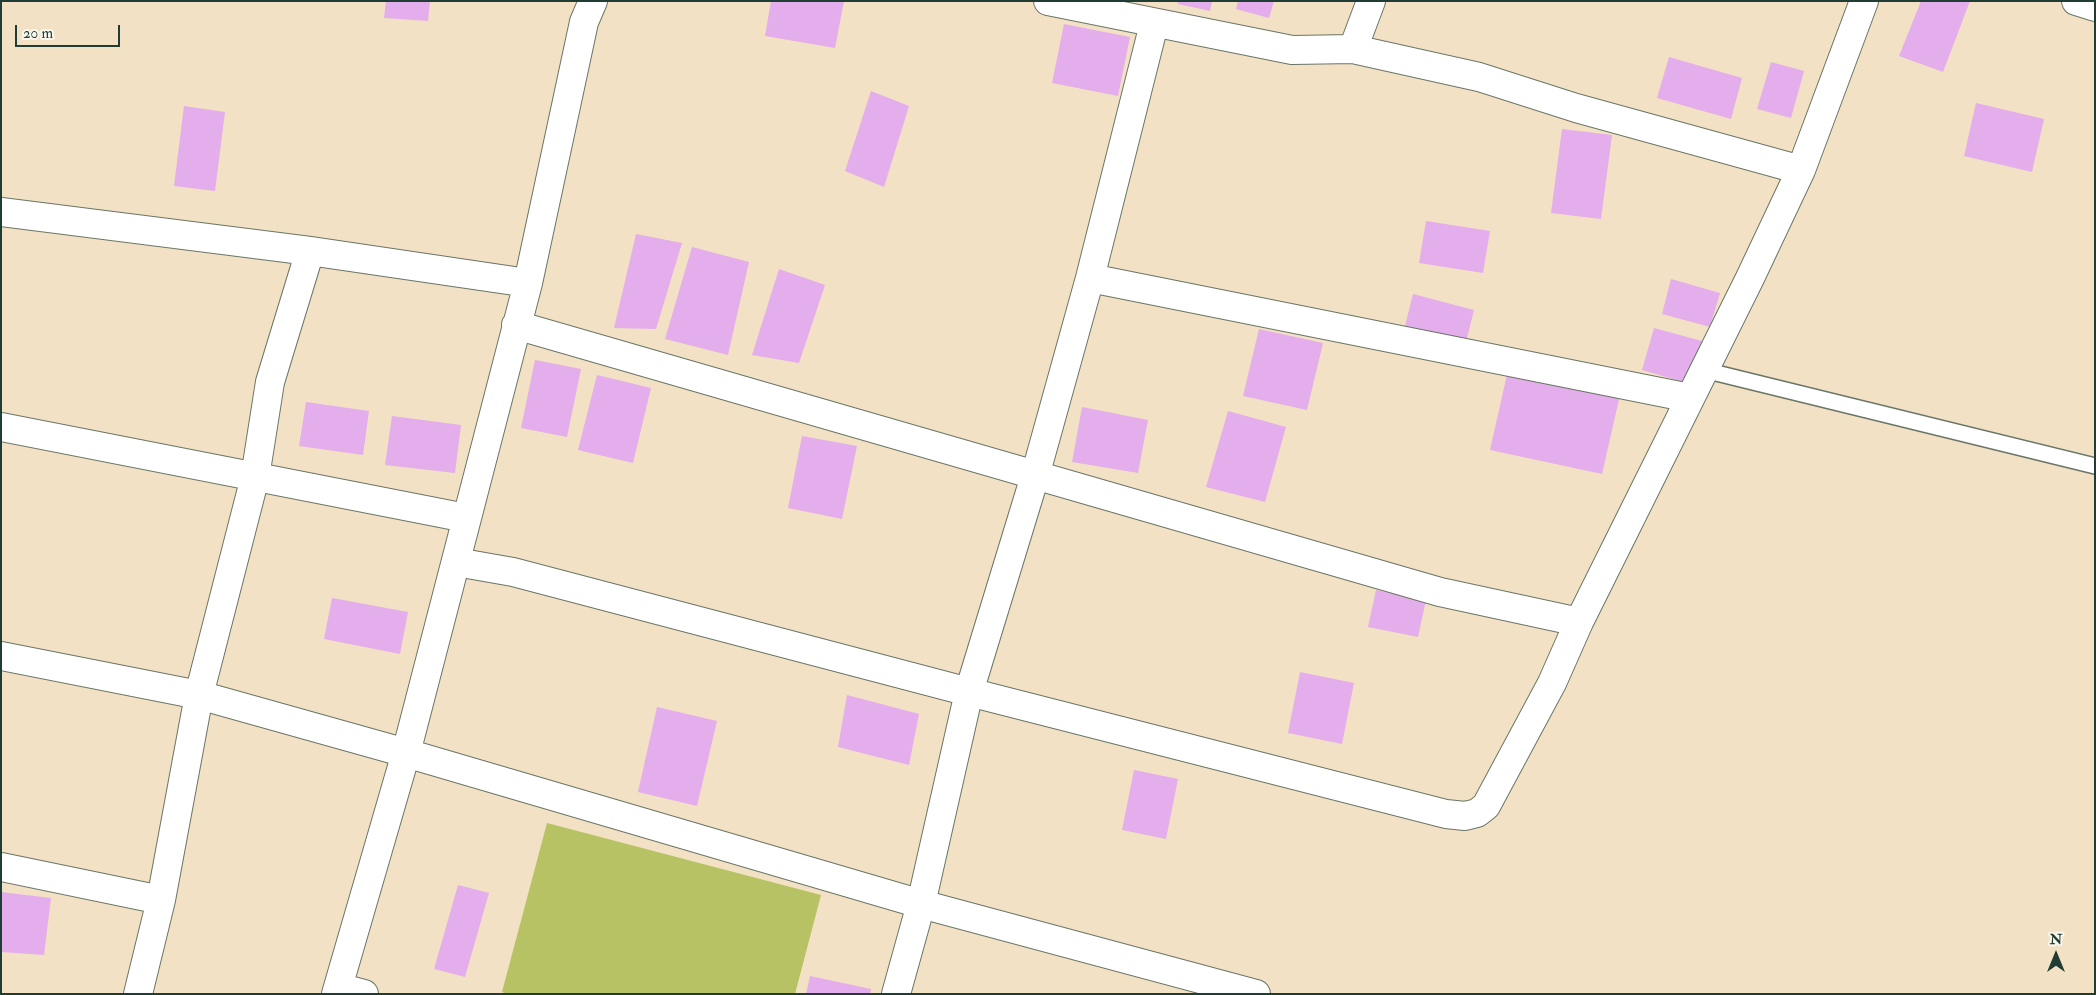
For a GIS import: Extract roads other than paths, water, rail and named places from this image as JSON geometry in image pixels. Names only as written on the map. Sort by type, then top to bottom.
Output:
[{"type":"street","points":[[364,994],[337,991],[406,753],[456,562],[528,283],[584,22],[593,1]]},
{"type":"street","points":[[1048,1],[1154,24],[1292,50],[1353,49],[1479,77],[1576,108],[1802,170]]},
{"type":"street","points":[[1353,49],[1371,1]]},
{"type":"street","points":[[456,562],[514,572],[969,692],[1446,814],[1466,816],[1477,813],[1486,806],[1552,683],[1579,622],[1802,170],[1864,1]]},
{"type":"street","points":[[2076,1],[2095,7]]},
{"type":"street","points":[[896,994],[921,904],[969,692],[1035,476],[1090,278],[1154,24]]},
{"type":"street","points":[[1,212],[310,251],[528,283]]},
{"type":"street","points":[[138,994],[161,900],[199,695],[255,477],[270,382],[310,251]]},
{"type":"street","points":[[1090,278],[1690,398]]},
{"type":"street","points":[[516,325],[1440,592],[1579,622]]},
{"type":"street","points":[[1,427],[466,518]]},
{"type":"street","points":[[1,656],[199,695],[406,753],[921,904],[1256,994]]},
{"type":"street","points":[[1,867],[161,900]]},
{"type":"lane","points":[[1704,370],[2095,466]]}]
